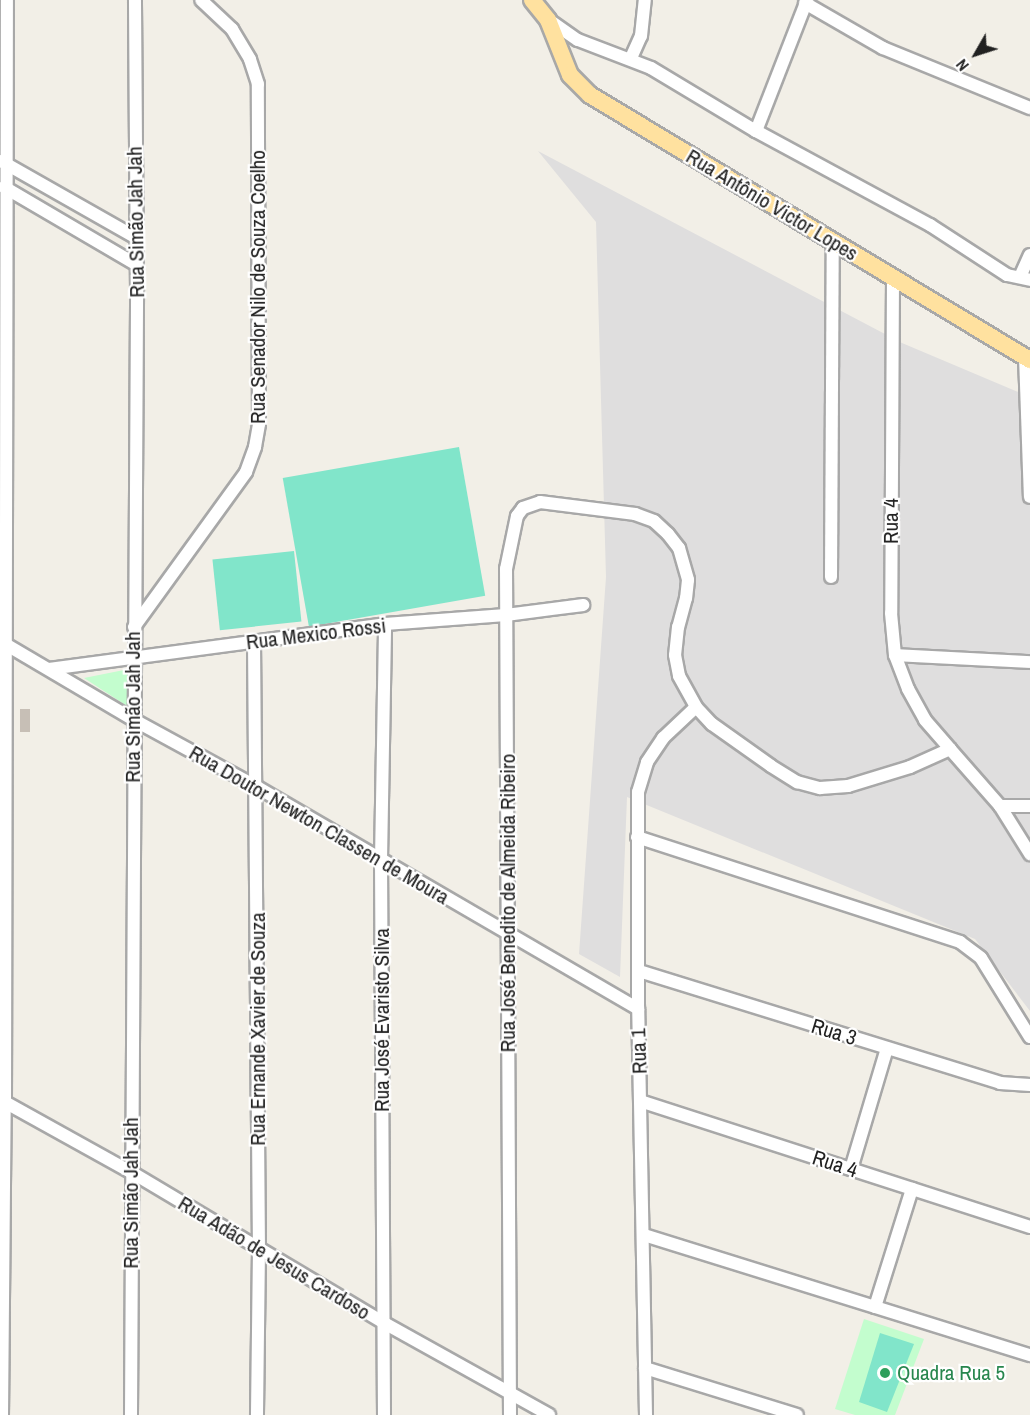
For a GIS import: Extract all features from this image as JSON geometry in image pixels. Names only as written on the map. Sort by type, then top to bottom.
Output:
[{"type":"main road","name":"Rua Antônio Victor Lopes","points":[[532,0],[548,20],[570,75],[590,95],[1027,358]]},
{"type":"street","points":[[2,1415],[3,162],[7,0]]},
{"type":"street","name":"Rua Simão Jah Jah","points":[[130,1415],[137,265],[135,0]]},
{"type":"street","name":"Rua Senador Nilo de Souza Coelho","points":[[134,627],[246,472],[255,447],[259,424],[258,84],[250,58],[232,29],[201,0]]},
{"type":"street","points":[[631,58],[641,36],[645,0]]},
{"type":"street","points":[[756,130],[806,2],[884,48],[1030,108]]},
{"type":"street","points":[[548,20],[578,40],[631,58],[756,130],[930,225],[1006,275],[1025,278],[1030,255]]},
{"type":"street","points":[[3,162],[135,237]]},
{"type":"street","points":[[4,187],[137,265]]},
{"type":"street","points":[[831,577],[833,240]]},
{"type":"street","name":"Rua 4","points":[[893,278],[891,602],[895,655],[908,689],[925,720],[1000,806],[1030,854]]},
{"type":"street","points":[[1027,358],[1030,497]]},
{"type":"street","name":"Rua José Benedito de Almeida Ribeiro","points":[[510,1415],[506,615],[508,553],[518,516],[524,508],[540,502],[635,514],[654,521],[679,548],[688,580],[678,627],[675,655],[679,676],[696,707]]},
{"type":"street","name":"Rua Mexico Rossi","points":[[49,669],[385,624],[506,615],[583,605]]},
{"type":"street","name":"Rua José Evaristo Silva","points":[[384,1415],[381,860],[385,624]]},
{"type":"street","name":"Rua Ernande Xavier de Souza","points":[[254,642],[257,786],[259,1249],[257,1415]]},
{"type":"street","name":"Rua Doutor Newton Classen de Moura","points":[[3,643],[134,720],[257,786],[638,1009]]},
{"type":"street","points":[[895,655],[1030,662]]},
{"type":"street","points":[[696,707],[712,724],[771,766],[797,782],[820,788],[848,786],[910,767],[950,749]]},
{"type":"street","name":"Rua 1","points":[[646,1415],[638,1009],[638,792],[647,762],[663,738],[696,707]]},
{"type":"street","points":[[1000,806],[1030,806]]},
{"type":"street","points":[[637,837],[960,942],[976,951],[1030,1037]]},
{"type":"street","name":"Rua 3","points":[[639,972],[1000,1083],[1030,1085]]},
{"type":"street","points":[[851,1169],[887,1048]]},
{"type":"street","name":"Rua Adão de Jesus Cardoso","points":[[3,1101],[131,1172],[384,1323],[549,1415]]},
{"type":"street","name":"Rua 4","points":[[640,1101],[1030,1227]]},
{"type":"street","points":[[875,1307],[912,1189]]},
{"type":"street","points":[[644,1235],[1030,1355]]},
{"type":"street","points":[[645,1368],[797,1415]]},
{"type":"shaded area","points":[[538,151],[902,343],[1030,397],[1030,1011],[975,939],[627,797],[620,977],[579,954],[606,577],[596,222]]},
{"type":"green space","points":[[459,447],[485,596],[309,627],[283,478]]},
{"type":"green space","points":[[294,551],[301,622],[220,630],[212,560]]},
{"type":"green space","points":[[129,669],[127,706],[84,678]]},
{"type":"green space","points":[[864,1319],[924,1339],[895,1415],[855,1415],[835,1409]]},
{"type":"green space","name":"Quadra Rua 5","points":[[880,1333],[914,1344],[887,1412],[859,1402]]},
{"type":"building","points":[[20,709],[30,709],[30,732],[20,732]]},
{"type":"place","name":"Quadra Rua 5","points":[[885,1373]]}]
